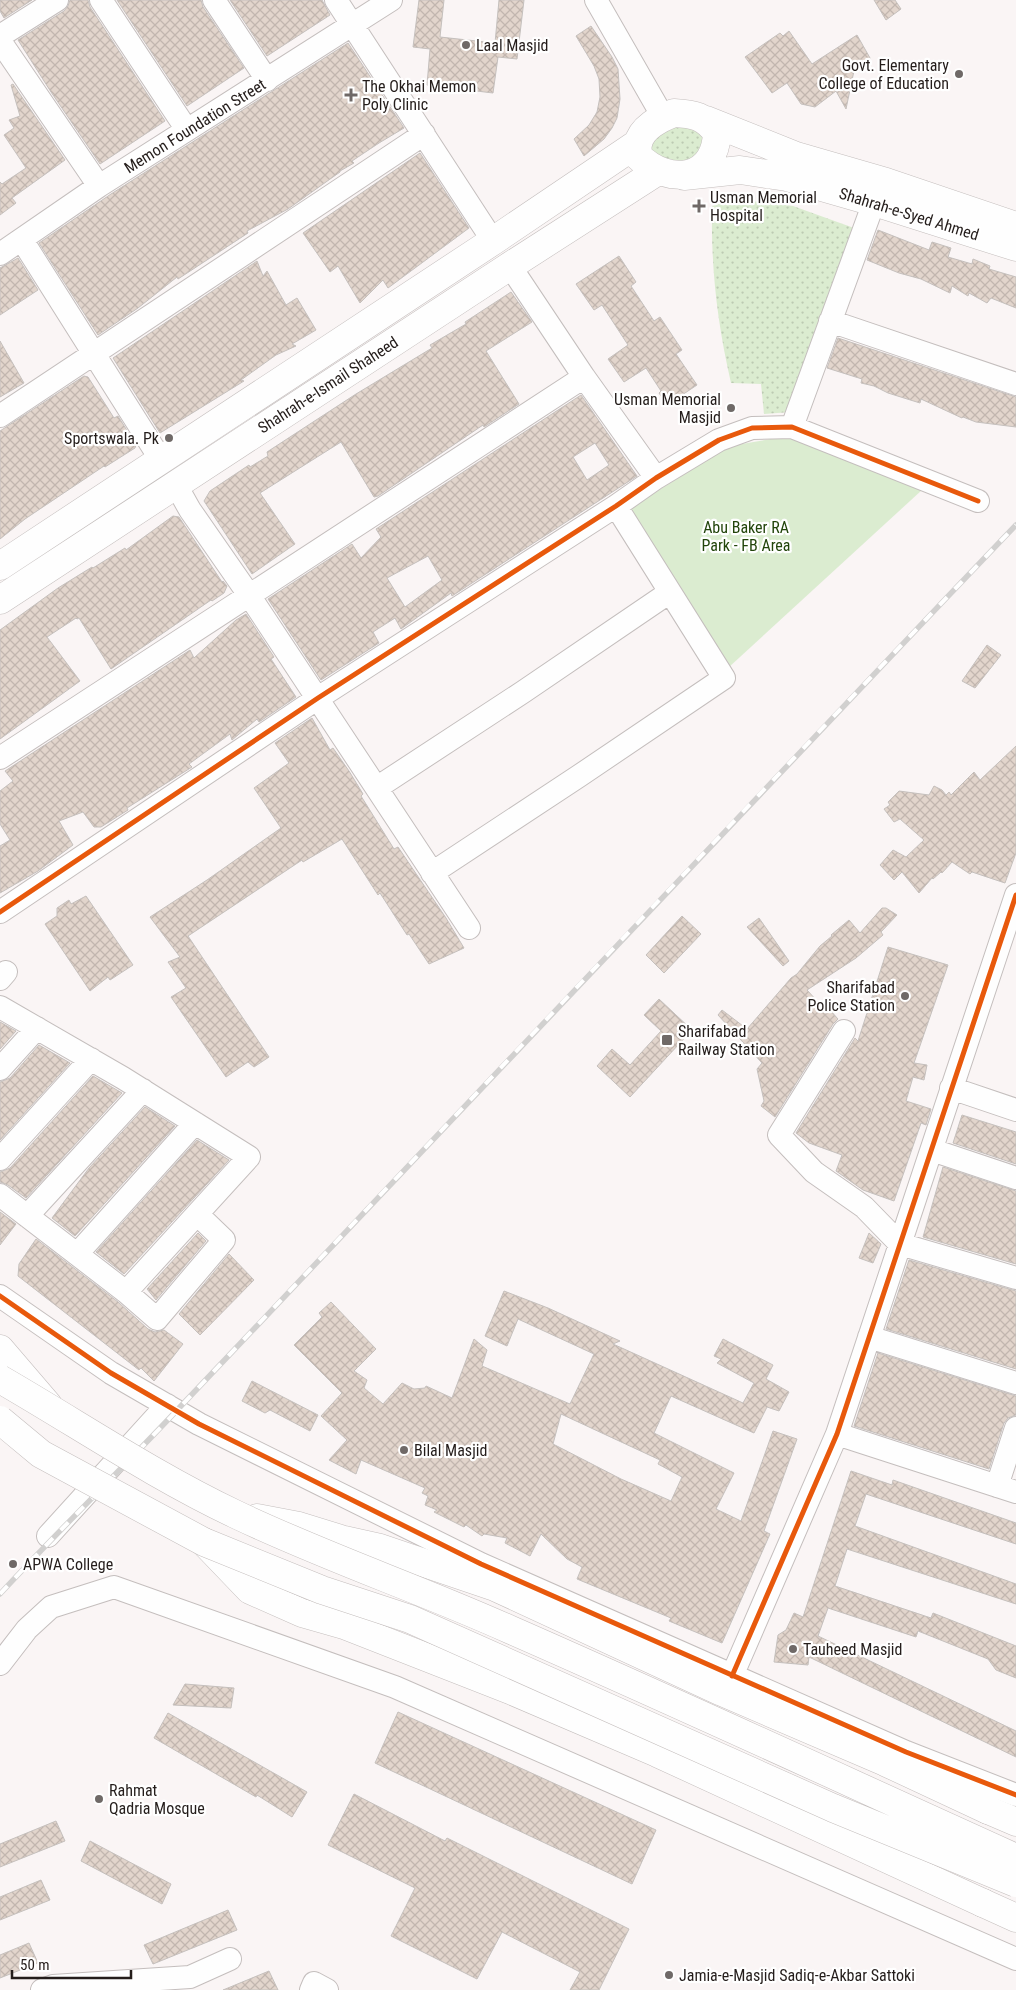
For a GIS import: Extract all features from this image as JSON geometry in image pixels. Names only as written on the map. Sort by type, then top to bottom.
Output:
[{"type":"main road","points":[[674,113],[706,120],[717,133],[713,155],[706,163],[684,176],[658,171],[638,156],[638,143],[647,128],[663,117],[674,113]]},
{"type":"main road","name":"Shahrah-e-Syed Ahmed","points":[[706,120],[796,156],[886,182],[1016,226]]},
{"type":"main road","name":"Shahrah-e-Ismail Shaheed","points":[[0,566],[493,241],[638,143]]},
{"type":"main road","name":"Shahrah-e-Syed Ahmed","points":[[684,176],[740,170],[786,177],[874,202],[1016,247]]},
{"type":"main road","name":"Shahrah-e-Ismail Shaheed","points":[[0,600],[658,171]]},
{"type":"main road","points":[[0,1349],[52,1409]]},
{"type":"main road","points":[[0,1379],[159,1474],[234,1513],[315,1550],[423,1592],[511,1630],[1016,1858]]},
{"type":"main road","points":[[0,1420],[41,1454]]},
{"type":"main road","points":[[0,1437],[41,1454],[204,1542],[322,1590],[410,1619],[833,1808],[1016,1883]]},
{"type":"main road","points":[[234,1513],[299,1526],[344,1540],[380,1548],[495,1588],[722,1692],[885,1762],[1016,1822]]},
{"type":"main road","points":[[204,1542],[250,1590],[302,1613],[344,1625],[519,1694],[657,1753],[1016,1918]]},
{"type":"street","points":[[0,36],[57,0]]},
{"type":"street","points":[[101,0],[187,130]]},
{"type":"street","points":[[214,0],[267,80]]},
{"type":"street","points":[[336,0],[493,241]]},
{"type":"street","name":"Memon Foundation Street","points":[[0,254],[99,186],[390,0]]},
{"type":"street","points":[[596,0],[663,117]]},
{"type":"street","points":[[0,40],[99,186]]},
{"type":"street","points":[[0,416],[95,355],[424,134]]},
{"type":"street","points":[[792,427],[874,202]]},
{"type":"street","points":[[22,240],[161,460]]},
{"type":"street","points":[[510,266],[584,377],[656,478]]},
{"type":"street","points":[[830,321],[1016,384]]},
{"type":"street","points":[[0,758],[584,377]]},
{"type":"street","points":[[0,912],[318,698],[616,506],[656,478],[720,440],[752,428],[792,427],[978,502]]},
{"type":"street","points":[[176,485],[190,510],[378,787],[432,873],[470,928]]},
{"type":"street","points":[[432,873],[724,678],[616,506]]},
{"type":"street","points":[[378,787],[523,692],[670,592]]},
{"type":"street","points":[[732,1676],[837,1434],[951,1088],[1011,926],[1016,895]]},
{"type":"street","points":[[0,1007],[143,1090],[249,1156],[126,1292]]},
{"type":"street","points":[[0,1069],[37,1028]]},
{"type":"street","points":[[844,1031],[779,1135],[814,1172],[864,1207],[900,1244],[1016,1278]]},
{"type":"street","points":[[0,1159],[91,1059]]},
{"type":"street","points":[[951,1088],[1016,1110]]},
{"type":"street","points":[[27,1216],[143,1090]]},
{"type":"street","points":[[77,1254],[195,1123]]},
{"type":"street","points":[[932,1150],[1016,1178]]},
{"type":"street","points":[[0,1195],[158,1319],[224,1240],[197,1214]]},
{"type":"street","points":[[0,1296],[111,1374],[199,1424],[480,1564],[906,1752],[1016,1795]]},
{"type":"street","points":[[869,1337],[1016,1382]]},
{"type":"street","points":[[48,1536],[167,1405]]},
{"type":"street","points":[[837,1434],[1006,1489],[1016,1428]]},
{"type":"street","points":[[0,1664],[27,1629],[51,1607],[114,1588],[395,1687],[1016,1959]]},
{"type":"street","points":[[42,1990],[62,1986],[190,1977],[230,1959]]},
{"type":"street","points":[[311,1990],[314,1983],[327,1990]]},
{"type":"green space","points":[[671,121],[713,134],[685,169],[648,152],[650,132]]},
{"type":"green space","points":[[734,199],[793,206],[854,228],[791,412],[764,414],[761,384],[731,383],[716,295],[712,206]]},
{"type":"green space","name":"Abu Baker RA Park - FB Area","points":[[794,435],[922,490],[728,668],[630,508],[730,446]]},
{"type":"building","points":[[0,0],[32,0],[4,18],[0,11]]},
{"type":"building","points":[[70,0],[88,0],[90,7],[165,121],[100,164],[18,40],[64,11]]},
{"type":"building","points":[[117,0],[201,0],[203,7],[244,68],[187,106]]},
{"type":"building","points":[[230,0],[322,0],[330,15],[267,56]]},
{"type":"building","name":"Laal Masjid","points":[[419,0],[444,0],[440,37],[495,43],[499,0],[524,0],[517,59],[498,57],[493,93],[427,85],[430,49],[413,47]]},
{"type":"building","points":[[874,0],[895,0],[901,9],[886,20]]},
{"type":"building","points":[[591,26],[618,69],[620,99],[617,118],[612,128],[604,139],[584,156],[574,139],[589,125],[597,112],[600,97],[599,79],[594,66],[576,36]]},
{"type":"building","points":[[789,31],[812,64],[857,35],[870,58],[868,65],[857,69],[855,66],[846,109],[836,91],[815,107],[801,104],[787,83],[772,93],[745,57],[780,33],[783,36]]},
{"type":"building","points":[[348,43],[404,128],[352,161],[354,163],[288,209],[247,231],[248,233],[178,279],[177,277],[138,308],[98,335],[39,243],[111,194]]},
{"type":"building","points":[[13,84],[65,160],[12,198],[16,203],[0,215],[0,182],[2,184],[26,168],[4,135],[14,128],[9,120],[20,116],[11,85]]},
{"type":"building","points":[[420,153],[469,228],[388,288],[383,280],[360,303],[338,266],[330,272],[303,233]]},
{"type":"building","points":[[878,230],[929,250],[932,242],[951,248],[948,257],[972,264],[973,259],[990,266],[989,269],[1016,277],[1016,308],[991,298],[987,303],[969,293],[968,296],[952,286],[950,293],[921,279],[899,273],[867,260]]},
{"type":"building","points":[[619,256],[636,282],[631,286],[654,321],[660,317],[682,350],[676,354],[697,385],[667,405],[659,393],[661,391],[646,368],[624,382],[608,359],[628,345],[602,305],[594,310],[576,284]]},
{"type":"building","points":[[18,258],[38,290],[0,315],[0,268]]},
{"type":"building","points":[[257,261],[263,276],[267,271],[286,305],[297,298],[316,330],[292,344],[296,346],[276,355],[241,380],[244,381],[160,433],[113,358]]},
{"type":"building","points":[[511,292],[532,322],[486,351],[519,404],[484,427],[483,425],[378,496],[374,497],[341,442],[260,493],[295,544],[252,574],[204,501],[210,491],[249,465],[250,467],[268,456],[267,452],[356,394],[432,348],[430,345],[466,324],[465,322]]},
{"type":"building","points":[[838,338],[1016,397],[1016,427],[976,422],[962,418],[921,399],[920,403],[888,393],[874,386],[861,383],[862,379],[827,368]]},
{"type":"building","points":[[0,341],[24,383],[0,397]]},
{"type":"building","points":[[84,376],[88,377],[114,418],[118,416],[136,445],[135,448],[104,466],[25,519],[0,539],[0,431]]},
{"type":"building","points":[[581,395],[637,476],[452,596],[451,593],[401,629],[395,618],[373,632],[379,643],[321,680],[268,599],[352,544],[361,558],[381,537],[376,529]],"holes":[[[595,443],[609,465],[587,480],[573,457]],[[428,556],[442,580],[405,607],[387,578]]]},
{"type":"building","points":[[173,516],[179,517],[222,582],[227,586],[224,593],[111,669],[79,618],[76,618],[47,637],[80,681],[0,739],[0,630],[58,588],[125,548],[126,550]]},
{"type":"building","points":[[246,614],[274,657],[271,659],[296,697],[259,722],[257,719],[232,740],[230,734],[189,764],[192,767],[127,808],[128,810],[101,827],[94,827],[83,812],[59,821],[73,845],[38,871],[0,893],[0,846],[10,840],[0,824],[0,791],[13,781],[5,771],[190,650],[194,658],[236,620]]},
{"type":"building","points":[[987,645],[1001,655],[975,688],[962,681]]},
{"type":"building","points":[[312,718],[330,750],[333,748],[349,771],[363,794],[361,796],[394,849],[398,847],[464,948],[429,964],[409,934],[407,935],[380,893],[378,895],[342,839],[303,862],[302,860],[188,936],[269,1057],[254,1067],[248,1062],[226,1077],[171,997],[186,988],[168,962],[180,957],[150,917],[281,828],[254,788],[289,763],[275,743]]},
{"type":"building","points":[[1016,746],[1016,853],[1005,883],[972,872],[970,874],[952,862],[942,873],[932,878],[919,893],[902,872],[894,880],[880,865],[893,850],[906,857],[924,840],[900,819],[894,822],[884,809],[890,805],[888,802],[899,791],[929,795],[934,786],[942,790],[946,795],[949,792],[951,795],[974,772],[980,780]]},
{"type":"building","points":[[86,896],[133,965],[110,980],[108,977],[90,991],[45,924],[57,916],[57,908],[69,900],[71,904]]},
{"type":"building","points":[[882,908],[886,908],[897,915],[881,932],[883,935],[856,958],[807,990],[828,1013],[830,1010],[838,1019],[833,1024],[775,1117],[761,1106],[764,1101],[757,1069],[762,1063],[718,1015],[722,1010],[747,1029],[831,935],[849,920],[860,933]]},
{"type":"building","points":[[682,916],[701,934],[664,973],[646,955]]},
{"type":"building","points":[[759,918],[789,961],[783,966],[747,927]]},
{"type":"building","points":[[888,947],[948,965],[914,1063],[927,1065],[924,1080],[913,1077],[906,1101],[931,1109],[926,1125],[921,1123],[894,1201],[863,1190],[836,1171],[842,1155],[809,1143],[796,1133],[855,1038],[858,1041]]},
{"type":"building","name":"Sharifabad Railway Station","points":[[659,999],[692,1030],[630,1097],[597,1066],[612,1049],[630,1065],[661,1031],[644,1015]]},
{"type":"building","points":[[0,1022],[16,1031],[0,1049]]},
{"type":"building","points":[[39,1045],[70,1063],[0,1140],[0,1082],[10,1078]]},
{"type":"building","points":[[93,1076],[122,1093],[26,1198],[8,1185],[0,1182],[0,1172],[10,1168]]},
{"type":"building","points":[[145,1107],[175,1126],[75,1236],[52,1218],[89,1168]]},
{"type":"building","points":[[962,1115],[1016,1132],[1016,1164],[953,1143]]},
{"type":"building","points":[[197,1140],[229,1160],[124,1274],[96,1252]]},
{"type":"building","points":[[943,1167],[1016,1191],[1016,1264],[923,1237]]},
{"type":"building","points":[[0,1212],[16,1224],[0,1245]]},
{"type":"building","points":[[198,1233],[206,1241],[156,1300],[147,1289]]},
{"type":"building","points":[[869,1233],[881,1244],[873,1263],[859,1258]]},
{"type":"building","points":[[36,1239],[118,1302],[148,1329],[155,1332],[164,1330],[183,1344],[154,1381],[141,1368],[139,1370],[18,1276],[19,1264]]},
{"type":"building","points":[[229,1254],[254,1280],[200,1335],[179,1314]]},
{"type":"building","points":[[909,1260],[1016,1291],[1016,1369],[886,1329]]},
{"type":"building","points":[[504,1291],[548,1308],[620,1341],[613,1344],[743,1403],[754,1383],[717,1363],[721,1359],[714,1356],[723,1339],[773,1365],[766,1379],[789,1392],[779,1411],[767,1407],[754,1433],[671,1396],[654,1433],[734,1473],[716,1509],[741,1521],[773,1431],[797,1439],[764,1531],[770,1534],[722,1643],[669,1621],[671,1618],[577,1579],[582,1567],[567,1559],[541,1534],[530,1556],[505,1543],[507,1538],[484,1534],[482,1536],[466,1525],[464,1527],[434,1512],[437,1510],[425,1505],[428,1496],[422,1493],[425,1488],[361,1460],[356,1474],[329,1460],[347,1440],[321,1416],[342,1393],[294,1345],[322,1317],[319,1313],[331,1302],[376,1349],[354,1371],[367,1380],[364,1388],[383,1404],[402,1383],[414,1389],[425,1388],[426,1386],[452,1398],[474,1339],[487,1350],[482,1366],[570,1404],[594,1354],[518,1319],[507,1346],[485,1336]],"holes":[[[561,1414],[660,1460],[658,1464],[682,1477],[671,1501],[621,1479],[553,1444]]]},
{"type":"building","points":[[878,1353],[1016,1396],[1016,1415],[1008,1418],[1004,1423],[989,1469],[854,1426]]},
{"type":"building","points":[[252,1381],[318,1415],[310,1431],[270,1410],[265,1413],[242,1401]]},
{"type":"building","points":[[851,1471],[892,1485],[893,1480],[1016,1523],[1016,1544],[866,1494],[855,1526],[1016,1584],[1016,1604],[847,1549],[835,1586],[931,1618],[933,1613],[1016,1646],[1016,1678],[996,1670],[988,1659],[918,1631],[916,1637],[828,1608],[818,1636],[1016,1731],[1016,1757],[809,1657],[808,1665],[774,1662],[778,1635],[786,1630],[794,1613],[803,1617]]},
{"type":"building","points":[[185,1684],[234,1688],[231,1708],[173,1705]]},
{"type":"building","points":[[398,1712],[656,1830],[632,1884],[375,1763]]},
{"type":"building","points":[[168,1713],[307,1792],[292,1817],[257,1795],[256,1797],[154,1738]]},
{"type":"building","points":[[354,1794],[445,1841],[447,1838],[629,1929],[599,1990],[570,1990],[580,1972],[502,1932],[477,1979],[391,1936],[415,1888],[328,1845]]},
{"type":"building","points":[[56,1821],[65,1841],[0,1867],[0,1844]]},
{"type":"building","points":[[90,1841],[171,1884],[162,1904],[81,1861]]},
{"type":"building","points":[[41,1880],[50,1900],[0,1920],[0,1897]]},
{"type":"building","points":[[228,1910],[237,1930],[153,1964],[144,1945]]},
{"type":"building","points":[[29,1943],[38,1963],[0,1978],[0,1955]]},
{"type":"building","points":[[269,1971],[278,1990],[223,1990]]},
{"type":"railway","points":[[0,1594],[158,1430],[1016,525]]},
{"type":"cycle path","points":[[0,912],[318,698],[616,506],[656,478],[719,440],[752,428],[792,427],[978,501]]},
{"type":"cycle path","points":[[732,1676],[837,1434],[1016,895]]},
{"type":"cycle path","points":[[0,1296],[111,1373],[199,1424],[481,1564],[906,1752],[1016,1795]]},
{"type":"place","name":"Laal Masjid","points":[[466,45]]},
{"type":"place","name":"Govt. Elementary College of Education","points":[[959,74]]},
{"type":"place","name":"The Okhai Memon Poly Clinic","points":[[351,95]]},
{"type":"place","name":"Usman Memorial Hospital","points":[[699,206]]},
{"type":"place","name":"Usman Memorial Masjid","points":[[731,408]]},
{"type":"place","name":"Sportswala. Pk","points":[[169,438]]},
{"type":"place","name":"Sharifabad Police Station","points":[[905,996]]},
{"type":"place","name":"Sharifabad Railway Station","points":[[667,1040]]},
{"type":"place","name":"Bilal Masjid","points":[[404,1450]]},
{"type":"place","name":"APWA College","points":[[13,1564]]},
{"type":"place","name":"Tauheed Masjid","points":[[793,1649]]},
{"type":"place","name":"Rahmat Qadria Mosque","points":[[99,1799]]},
{"type":"place","name":"Jamia-e-Masjid Sadiq-e-Akbar Sattoki","points":[[669,1975]]}]
